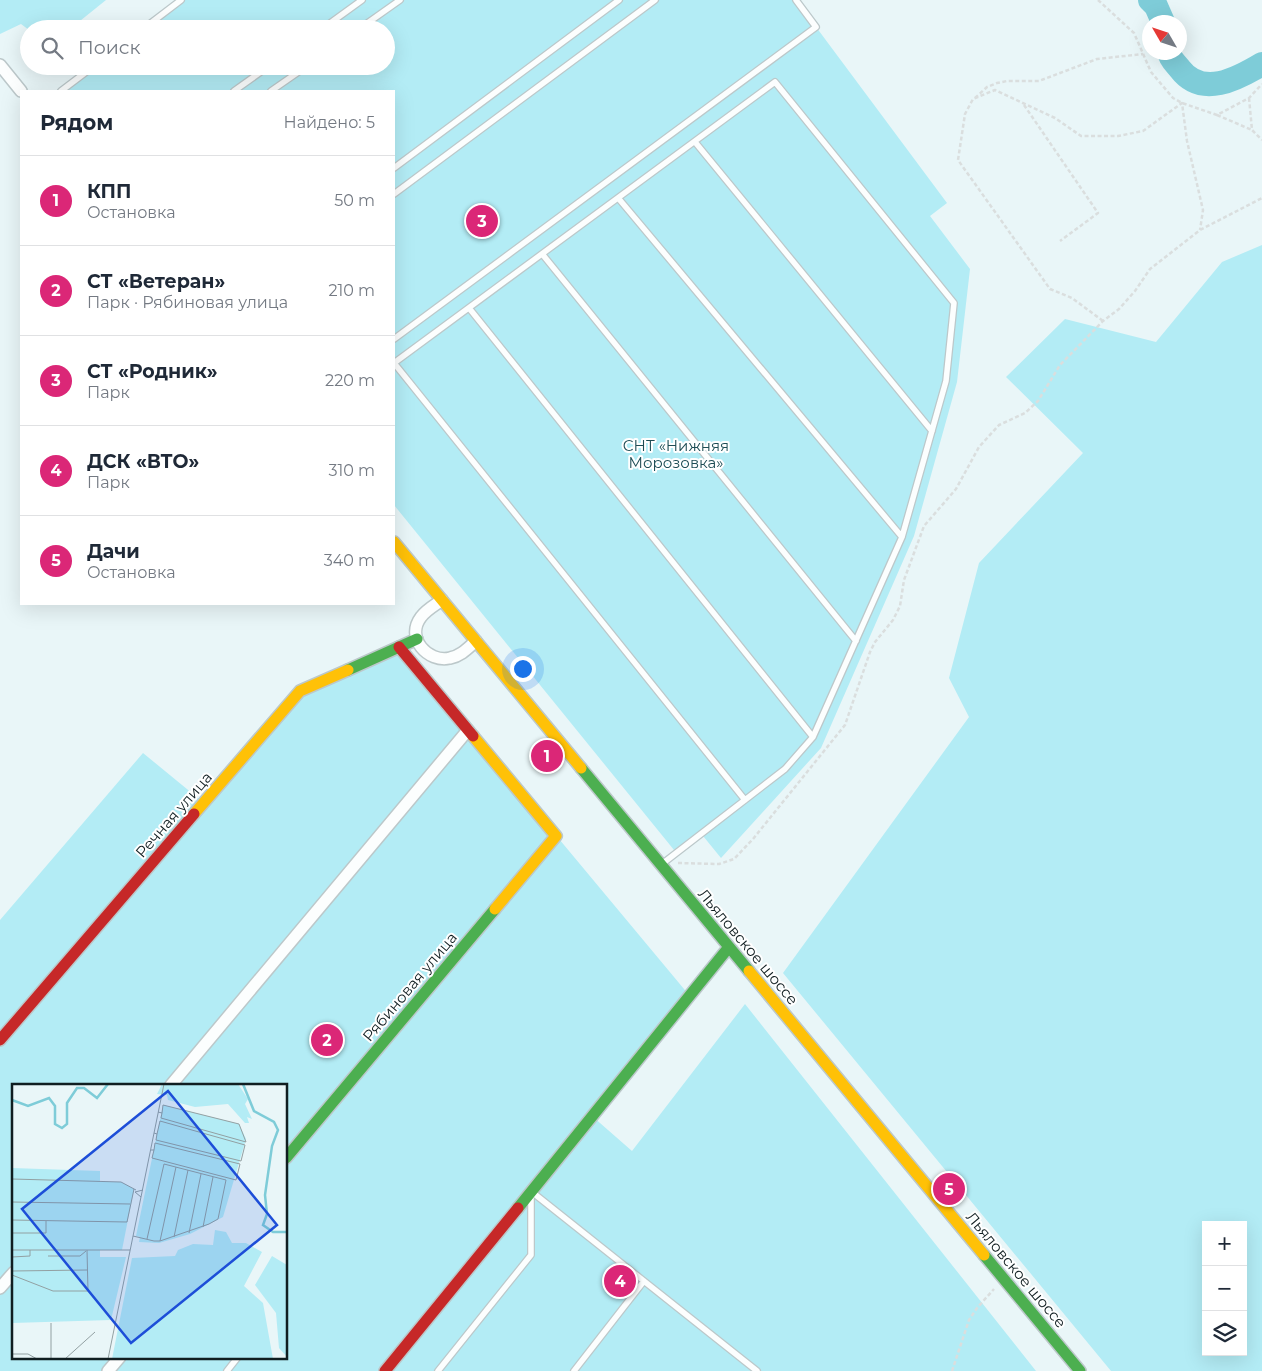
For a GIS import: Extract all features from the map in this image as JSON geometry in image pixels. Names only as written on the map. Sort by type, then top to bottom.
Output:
[{"type":"street","points":[[1,66],[21,90]]},
{"type":"street","name":"Льяловское шоссе","points":[[395,543],[1080,1371]]},
{"type":"street","points":[[442,600],[420,618],[416,627],[417,639],[422,650],[429,655],[445,659],[460,654],[476,641]]},
{"type":"street","name":"Речная улица","points":[[0,1040],[300,691],[417,639]]},
{"type":"street","points":[[172,1084],[468,730],[399,647]]},
{"type":"street","name":"Рябиновая улица","points":[[288,1156],[556,836],[468,730]]},
{"type":"street","points":[[385,1371],[729,947]]},
{"type":"street","points":[[0,1288],[12,1274]]},
{"type":"street","points":[[108,1371],[119,1358]]},
{"type":"lane","points":[[155,20],[181,0]]},
{"type":"lane","points":[[334,20],[362,0]]},
{"type":"lane","points":[[372,20],[400,0]]},
{"type":"lane","points":[[395,167],[619,0]]},
{"type":"lane","points":[[395,193],[655,0]]},
{"type":"lane","points":[[395,338],[816,26],[796,0]]},
{"type":"lane","points":[[62,90],[82,75]]},
{"type":"lane","points":[[235,90],[256,75]]},
{"type":"lane","points":[[273,90],[294,75]]},
{"type":"lane","points":[[395,362],[776,82],[954,303],[946,381],[902,537],[813,737],[785,769],[661,865]]},
{"type":"lane","points":[[695,142],[932,431]]},
{"type":"lane","points":[[619,199],[902,537]]},
{"type":"lane","points":[[543,254],[856,641]]},
{"type":"lane","points":[[469,308],[813,737]]},
{"type":"lane","points":[[395,364],[745,800]]},
{"type":"lane","points":[[531,1191],[757,1371]]},
{"type":"lane","points":[[438,1371],[531,1256],[531,1191]]},
{"type":"lane","points":[[574,1371],[644,1281]]},
{"type":"lane","points":[[226,1371],[237,1358]]},
{"type":"path","points":[[1098,0],[1134,33],[1142,52]]},
{"type":"path","points":[[1102,321],[1072,298],[1050,289],[958,160],[965,114],[974,99],[987,87],[1002,81],[1039,81],[1097,59],[1142,54]]},
{"type":"path","points":[[1146,60],[1151,72],[1173,98],[1252,130],[1262,140]]},
{"type":"path","points":[[1217,115],[1248,98],[1262,84]]},
{"type":"path","points":[[974,99],[995,90],[1054,118],[1081,136],[1118,136],[1143,131],[1182,103]]},
{"type":"path","points":[[1248,98],[1252,130]]},
{"type":"path","points":[[1182,103],[1187,141],[1203,210],[1200,230]]},
{"type":"path","points":[[1023,104],[1098,213],[1060,241]]},
{"type":"path","points":[[661,865],[684,863],[719,864],[734,859],[753,839],[845,725],[870,652],[875,642],[893,620],[900,606],[904,580],[924,526],[956,489],[979,447],[999,424],[1025,413],[1038,401],[1060,365],[1102,321],[1119,309],[1135,291],[1150,269],[1200,230],[1262,198]]},
{"type":"path","points":[[952,1371],[972,1316],[1004,1279]]},
{"type":"green space","points":[[0,0],[106,0],[81,20],[20,20],[20,24],[0,34]]},
{"type":"green space","name":"СНТ «Нижняя Морозовка»","points":[[181,0],[796,0],[947,203],[930,216],[970,269],[957,382],[914,536],[821,748],[721,858],[699,831],[674,850],[395,506],[395,90],[62,90],[82,75],[395,75],[395,20],[155,20]]},
{"type":"green space","points":[[1262,245],[1262,1371],[1111,1371],[783,973],[969,717],[949,678],[979,563],[1083,453],[1006,377],[1065,319],[1156,342],[1222,262]]},
{"type":"green space","points":[[399,647],[689,995],[592,1116],[632,1151],[745,1004],[1036,1371],[0,1371],[0,920],[143,753],[204,803],[300,691]]},
{"type":"waterway","points":[[1150,0],[1156,6],[1160,15]]},
{"type":"waterway","points":[[1172,60],[1189,78],[1199,83],[1209,84],[1231,80],[1262,64]]},
{"type":"traffic: fast","points":[[348,670],[417,639]]},
{"type":"traffic: fast","points":[[581,768],[749,971]]},
{"type":"traffic: fast","points":[[288,1156],[495,909]]},
{"type":"traffic: fast","points":[[518,1208],[729,947]]},
{"type":"traffic: fast","points":[[984,1255],[1080,1371]]},
{"type":"traffic: slow","points":[[395,543],[581,768]]},
{"type":"traffic: slow","points":[[194,814],[300,691],[348,670]]},
{"type":"traffic: slow","points":[[473,736],[556,836],[495,909]]},
{"type":"traffic: slow","points":[[749,971],[984,1255]]},
{"type":"traffic: jam","points":[[399,647],[473,736]]},
{"type":"traffic: jam","points":[[0,1040],[194,814]]},
{"type":"traffic: jam","points":[[385,1371],[518,1208]]},
{"type":"place","name":"СТ «Родник»","points":[[482,221]]},
{"type":"place","name":"КПП","points":[[547,756]]},
{"type":"place","name":"СТ «Ветеран»","points":[[327,1040]]},
{"type":"place","name":"Дачи","points":[[949,1189]]},
{"type":"place","name":"ДСК «ВТО»","points":[[620,1281]]}]
